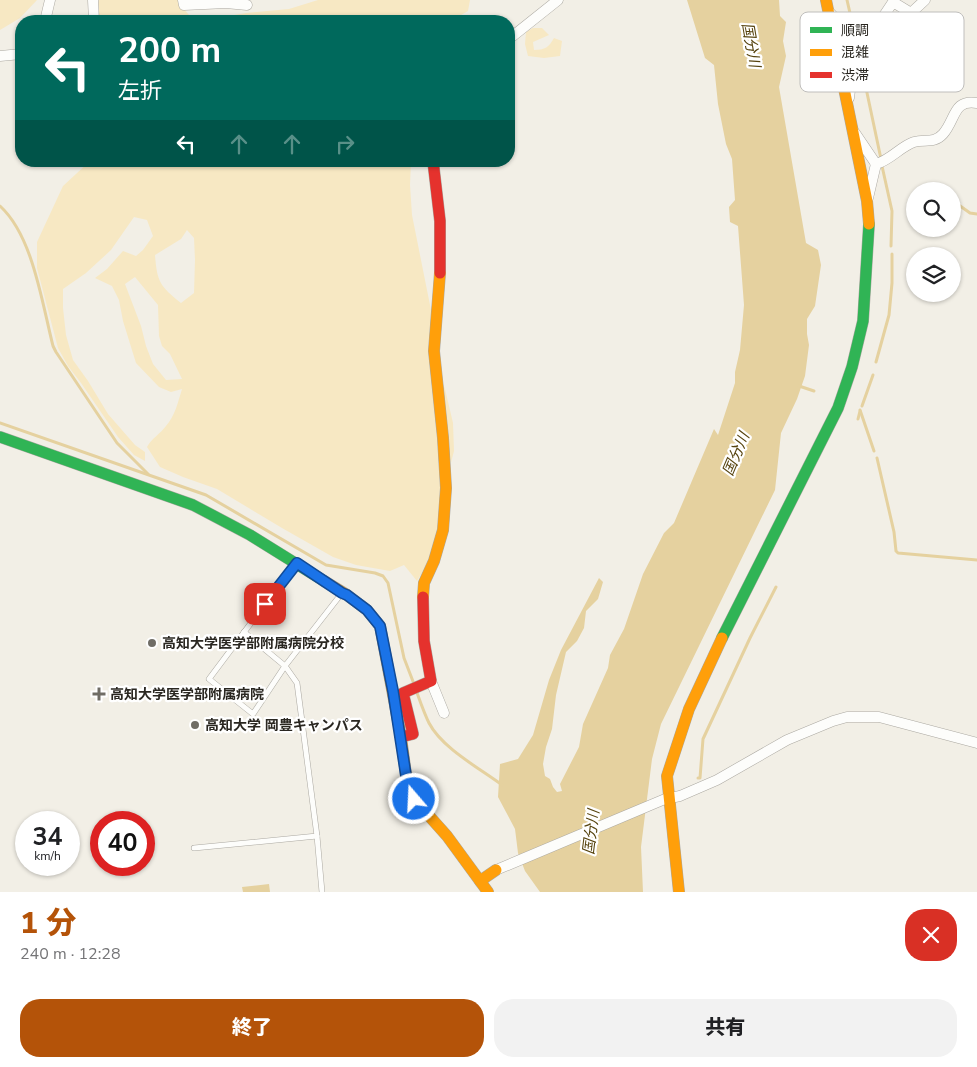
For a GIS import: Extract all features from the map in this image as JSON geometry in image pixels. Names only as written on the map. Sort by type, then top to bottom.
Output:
[{"type":"street","points":[[46,15],[50,0]]},
{"type":"street","points":[[93,0],[94,15]]},
{"type":"street","points":[[183,0],[184,5],[247,4]]},
{"type":"street","points":[[515,34],[558,0]]},
{"type":"street","points":[[886,12],[893,2],[911,12],[925,0]]},
{"type":"street","points":[[0,56],[15,55]]},
{"type":"street","points":[[679,892],[668,798],[668,776],[688,710],[706,670],[838,408],[852,367],[864,321],[870,257],[870,232],[867,201],[845,92]]},
{"type":"street","points":[[848,107],[850,92]]},
{"type":"street","points":[[876,164],[884,162],[912,143],[937,139],[946,129],[961,104],[977,102]]},
{"type":"street","points":[[852,130],[876,164],[867,201]]},
{"type":"street","points":[[433,167],[440,221],[441,254],[434,351],[446,488],[443,530],[434,561],[424,584],[422,604],[427,683],[444,713]]},
{"type":"street","points":[[0,437],[217,515],[297,563],[367,610],[380,626],[401,737],[407,782],[414,799],[447,836],[488,892]]},
{"type":"street","points":[[401,737],[413,734],[403,693],[427,683]]},
{"type":"street","points":[[480,881],[496,870],[668,798],[680,796],[727,776],[787,740],[846,717],[879,717],[977,743]]},
{"type":"lane","points":[[297,563],[209,679],[253,714],[285,666],[342,593]]},
{"type":"lane","points":[[244,632],[285,666],[297,683],[317,836],[322,892]]},
{"type":"lane","points":[[194,848],[317,836]]},
{"type":"shaded area","points":[[0,0],[37,0],[23,15],[15,15],[15,21],[0,30]]},
{"type":"shaded area","points":[[99,0],[179,0],[179,3],[189,15],[95,15]]},
{"type":"shaded area","points":[[318,0],[470,0],[468,11],[461,15],[234,15],[289,9]]},
{"type":"shaded area","points":[[533,28],[542,28],[549,35],[533,42],[534,50],[546,47],[554,38],[562,41],[560,56],[544,58],[528,56],[525,44],[526,32]]},
{"type":"shaded area","points":[[84,167],[411,167],[412,215],[433,320],[438,372],[445,389],[453,423],[454,451],[447,478],[434,553],[417,581],[404,565],[390,571],[356,565],[333,557],[217,489],[160,467],[147,447],[172,418],[182,389],[171,392],[159,387],[136,363],[123,321],[119,300],[112,286],[95,278],[107,269],[123,251],[136,256],[153,236],[147,220],[134,217],[111,250],[86,273],[63,289],[63,308],[66,335],[73,360],[108,414],[135,445],[145,452],[145,461],[134,455],[118,437],[68,366],[58,348],[37,268],[37,242],[63,186]],"holes":[[[187,230],[194,238],[194,293],[181,303],[161,283],[157,272],[155,255],[181,239]],[[135,277],[158,305],[159,336],[162,346],[170,354],[182,379],[166,380],[153,364],[125,284]]]},
{"type":"water","name":"国分川","points":[[687,0],[779,0],[780,16],[786,22],[783,41],[786,56],[779,87],[806,243],[818,250],[821,265],[815,306],[807,319],[809,345],[805,376],[797,399],[781,433],[775,490],[661,724],[652,759],[641,847],[643,892],[540,892],[525,871],[518,853],[515,829],[498,797],[500,764],[518,759],[533,735],[549,680],[561,650],[599,578],[603,582],[598,599],[586,611],[584,628],[577,641],[566,652],[556,695],[552,729],[543,764],[545,776],[550,779],[557,792],[562,791],[560,784],[579,747],[583,724],[608,668],[610,655],[624,629],[643,574],[664,533],[674,523],[714,429],[718,435],[735,383],[744,305],[738,226],[730,222],[729,207],[735,200],[732,159],[726,144],[718,104],[714,65],[705,58]]},
{"type":"water","points":[[269,884],[270,892],[243,892],[242,887]]},
{"type":"waterway","points":[[847,0],[850,12]]},
{"type":"waterway","points":[[867,92],[881,159]]},
{"type":"waterway","points":[[882,166],[892,211],[891,246]]},
{"type":"waterway","points":[[0,206],[21,234],[28,252],[35,271],[56,352],[117,443],[148,474]]},
{"type":"waterway","points":[[961,207],[970,213],[977,214]]},
{"type":"waterway","points":[[876,362],[889,315],[892,254]]},
{"type":"waterway","points":[[862,406],[873,375]]},
{"type":"waterway","points":[[799,386],[814,391]]},
{"type":"waterway","points":[[860,410],[874,451]]},
{"type":"waterway","points":[[858,419],[860,411]]},
{"type":"waterway","points":[[0,423],[206,495],[326,565],[383,576],[388,583],[404,658],[414,684]]},
{"type":"waterway","points":[[877,458],[894,532],[896,551],[898,553],[977,560]]},
{"type":"waterway","points":[[698,778],[700,778],[703,739],[776,587]]},
{"type":"waterway","points":[[416,690],[429,723],[443,741],[502,785]]},
{"type":"traffic: fast","points":[[722,638],[838,408],[852,367],[863,321],[869,224]]},
{"type":"traffic: fast","points":[[0,437],[193,505],[250,535],[324,581]]},
{"type":"traffic: slow","points":[[826,0],[828,12]]},
{"type":"traffic: slow","points":[[845,92],[867,201],[869,224]]},
{"type":"traffic: slow","points":[[423,597],[424,583],[434,561],[443,530],[446,488],[434,351],[440,273]]},
{"type":"traffic: slow","points":[[324,581],[367,610],[380,626],[401,737],[407,782],[414,799],[447,836],[488,892]]},
{"type":"traffic: slow","points":[[679,892],[667,776],[689,709],[722,638]]},
{"type":"traffic: slow","points":[[480,881],[496,870]]},
{"type":"traffic: jam","points":[[434,167],[440,221],[440,273]]},
{"type":"traffic: jam","points":[[401,737],[413,734],[403,693],[431,681],[424,641],[423,597]]},
{"type":"place","name":"高知大学医学部附属病院分校","points":[[152,643]]},
{"type":"place","name":"高知大学医学部附属病院","points":[[99,694]]},
{"type":"place","name":"高知大学 岡豊キャンパス","points":[[195,725]]},
{"type":"route","points":[[265,604],[297,563],[367,610],[380,626],[401,737],[407,782],[414,799]]}]
